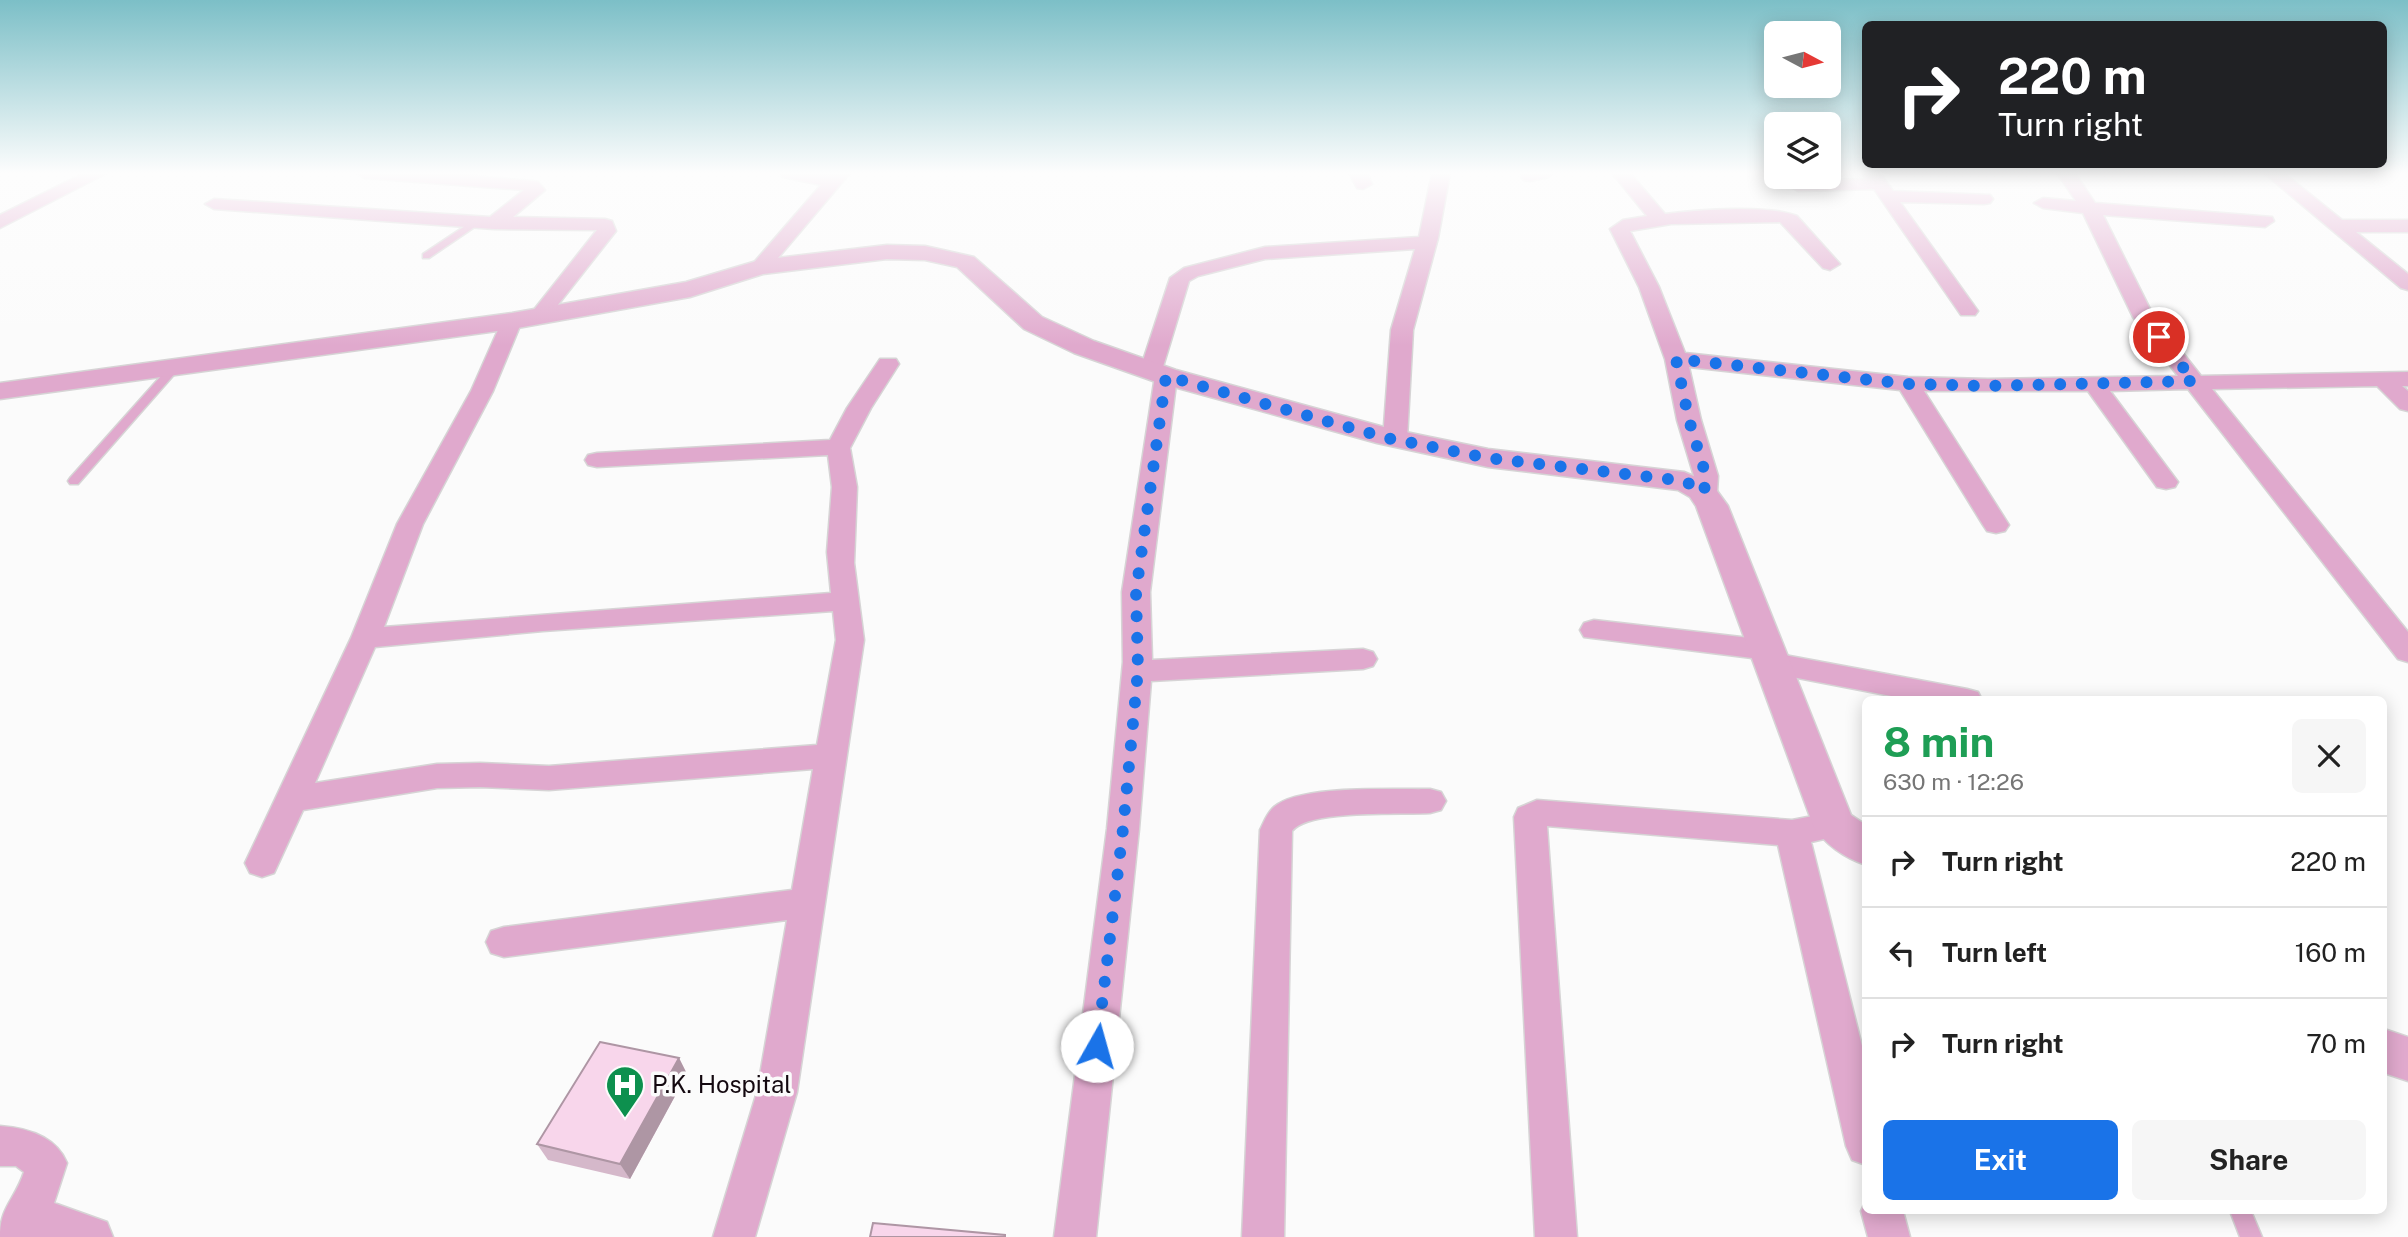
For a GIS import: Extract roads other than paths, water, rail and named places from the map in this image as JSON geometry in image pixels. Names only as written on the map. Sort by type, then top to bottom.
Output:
[{"type":"street","points":[[262,863],[365,638],[410,524],[482,391],[525,319],[607,231]]},
{"type":"street","points":[[760,267],[791,231]]},
{"type":"street","points":[[1395,439],[1402,330],[1429,231]]},
{"type":"street","points":[[1620,231],[1648,287],[1676,359],[1689,420],[1706,476],[1704,492],[1834,825],[1862,845]]},
{"type":"street","points":[[1800,231],[1830,264]]},
{"type":"street","points":[[1912,231],[1968,311]]},
{"type":"street","points":[[2101,231],[2143,317],[2408,652]]},
{"type":"street","points":[[2344,231],[2408,284]]},
{"type":"street","points":[[1075,1237],[1123,829],[1138,670],[1136,592],[1158,373],[1181,278],[1191,272],[1265,253],[1427,242]]},
{"type":"street","points":[[0,391],[525,319],[690,289],[760,267],[887,252],[946,256],[965,262],[1033,323],[1084,347],[1158,373],[1395,439],[1488,458],[1684,481],[1704,492]]},
{"type":"street","points":[[1676,359],[1908,384],[1988,386],[2408,379]]},
{"type":"street","points":[[734,1237],[777,1092],[850,640],[840,553],[844,480],[838,449],[859,408],[888,364]]},
{"type":"street","points":[[2382,379],[2408,404]]},
{"type":"street","points":[[1908,384],[1996,525]]},
{"type":"street","points":[[2094,384],[2166,482]]},
{"type":"street","points":[[597,460],[821,447],[838,449]]},
{"type":"street","points":[[365,638],[543,622],[847,601]]},
{"type":"street","points":[[1594,630],[1769,657],[1949,696]]},
{"type":"street","points":[[1138,670],[1363,659]]},
{"type":"street","points":[[291,799],[454,775],[549,778],[830,756]]},
{"type":"street","points":[[1263,1237],[1276,830],[1282,818],[1295,811],[1315,807],[1430,802]]},
{"type":"street","points":[[1556,1237],[1530,817],[1536,813],[1792,833],[1834,825]]},
{"type":"street","points":[[1792,833],[1862,1129]]},
{"type":"street","points":[[503,942],[806,903]]},
{"type":"street","points":[[2387,1052],[2408,1059]]},
{"type":"street","points":[[0,1146],[22,1147],[47,1163],[43,1179],[19,1226],[92,1237]]},
{"type":"street","points":[[1883,1214],[1889,1237]]},
{"type":"lane","points":[[426,256],[471,231]]},
{"type":"lane","points":[[74,481],[174,368]]},
{"type":"lane","points":[[2242,1214],[2251,1237]]},
{"type":"place","name":"P.K. Hospital","points":[[625,1119]]}]
